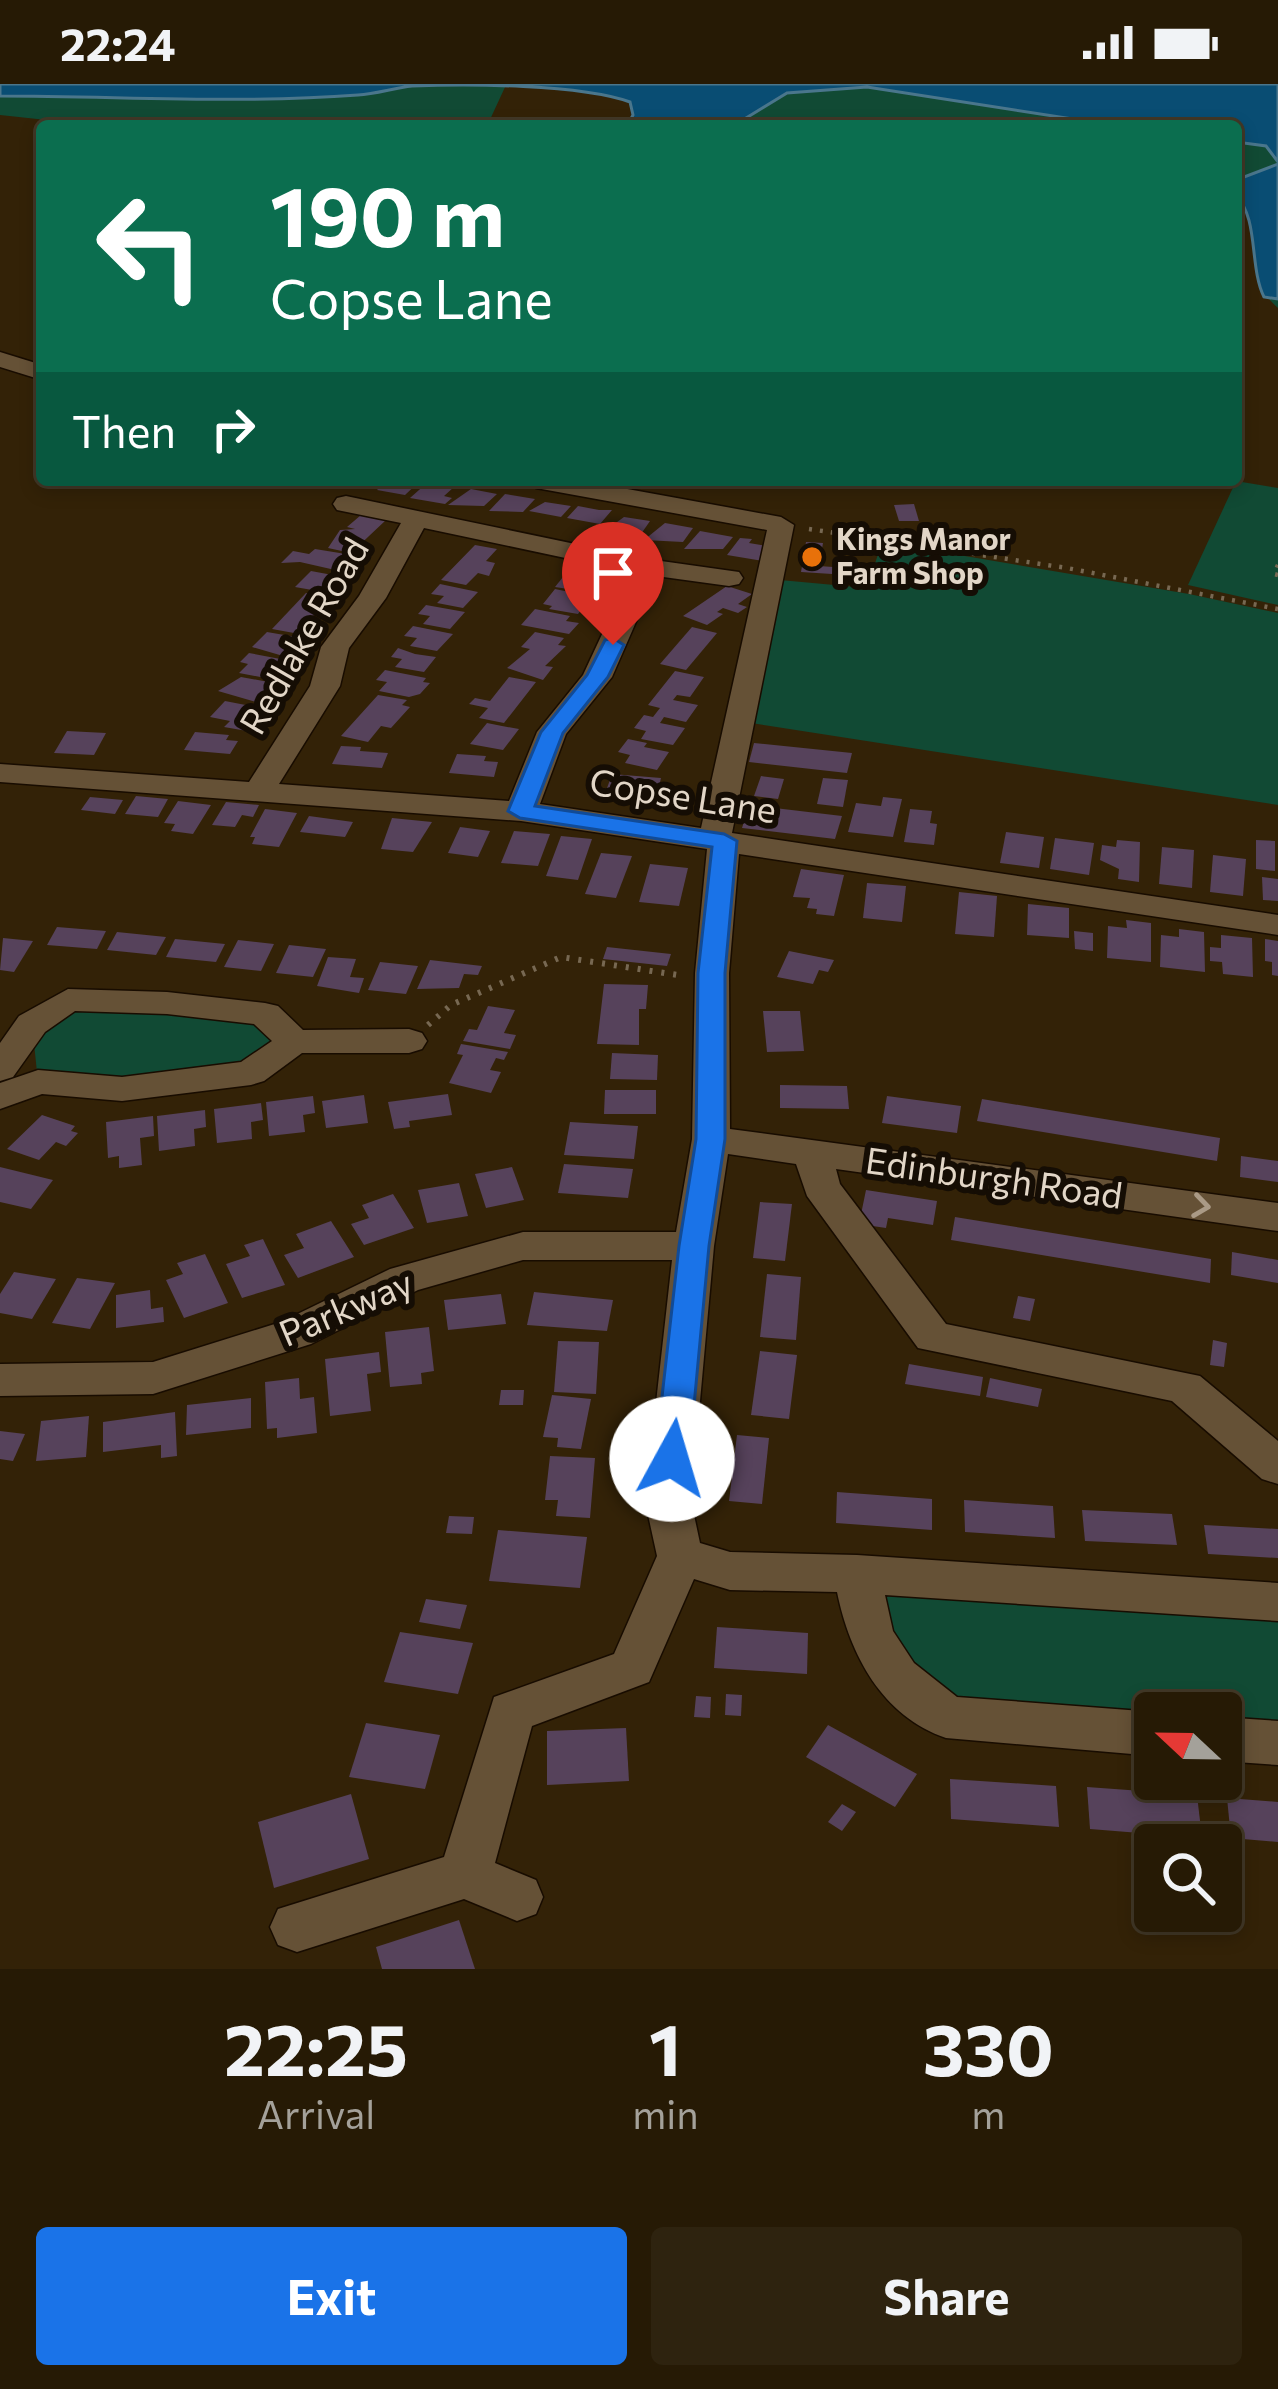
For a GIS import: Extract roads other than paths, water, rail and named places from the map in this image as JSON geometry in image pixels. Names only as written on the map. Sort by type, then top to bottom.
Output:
[{"type":"street","points":[[0,359],[36,371]]},
{"type":"street","points":[[465,1875],[511,1712],[632,1668],[680,1556],[668,1501],[694,1246],[711,1139],[712,973],[720,840],[782,525],[569,486]]},
{"type":"street","points":[[346,505],[647,567],[729,578]]},
{"type":"street","name":"Redlake Road","points":[[260,789],[325,686],[335,647],[371,598],[415,521]]},
{"type":"street","points":[[520,811],[552,732],[597,677],[647,567]]},
{"type":"street","name":"Copse Lane","points":[[0,773],[520,811],[1278,926]]},
{"type":"street","points":[[0,1070],[32,1024],[68,1000],[167,1003],[266,1015],[294,1042]]},
{"type":"street","points":[[0,1096],[38,1082],[122,1089],[251,1073],[294,1042],[409,1041]]},
{"type":"street","name":"Edinburgh Road","points":[[711,1139],[1278,1217]]},
{"type":"street","points":[[813,1152],[821,1187],[933,1337],[1185,1387],[1278,1467]]},
{"type":"street","name":"Parkway","points":[[0,1380],[153,1378],[296,1333],[404,1279],[523,1246],[694,1246]]},
{"type":"street","points":[[680,1556],[730,1571],[856,1574],[1278,1602]]},
{"type":"street","points":[[856,1574],[870,1636],[897,1678],[946,1717],[1134,1732]]},
{"type":"street","points":[[1242,1741],[1278,1744]]},
{"type":"street","points":[[298,1927],[465,1875],[517,1897]]},
{"type":"water","points":[[0,84],[1278,84],[1278,162],[1266,146],[1242,143],[1242,120],[1079,120],[867,87],[787,93],[743,120],[630,120],[630,102],[609,96],[492,85],[412,86],[314,98],[0,96]]},
{"type":"water","points":[[1278,164],[1278,299],[1264,297],[1259,285],[1242,204],[1242,178]]},
{"type":"place","name":"Kings Manor Farm Shop","points":[[812,557]]}]
